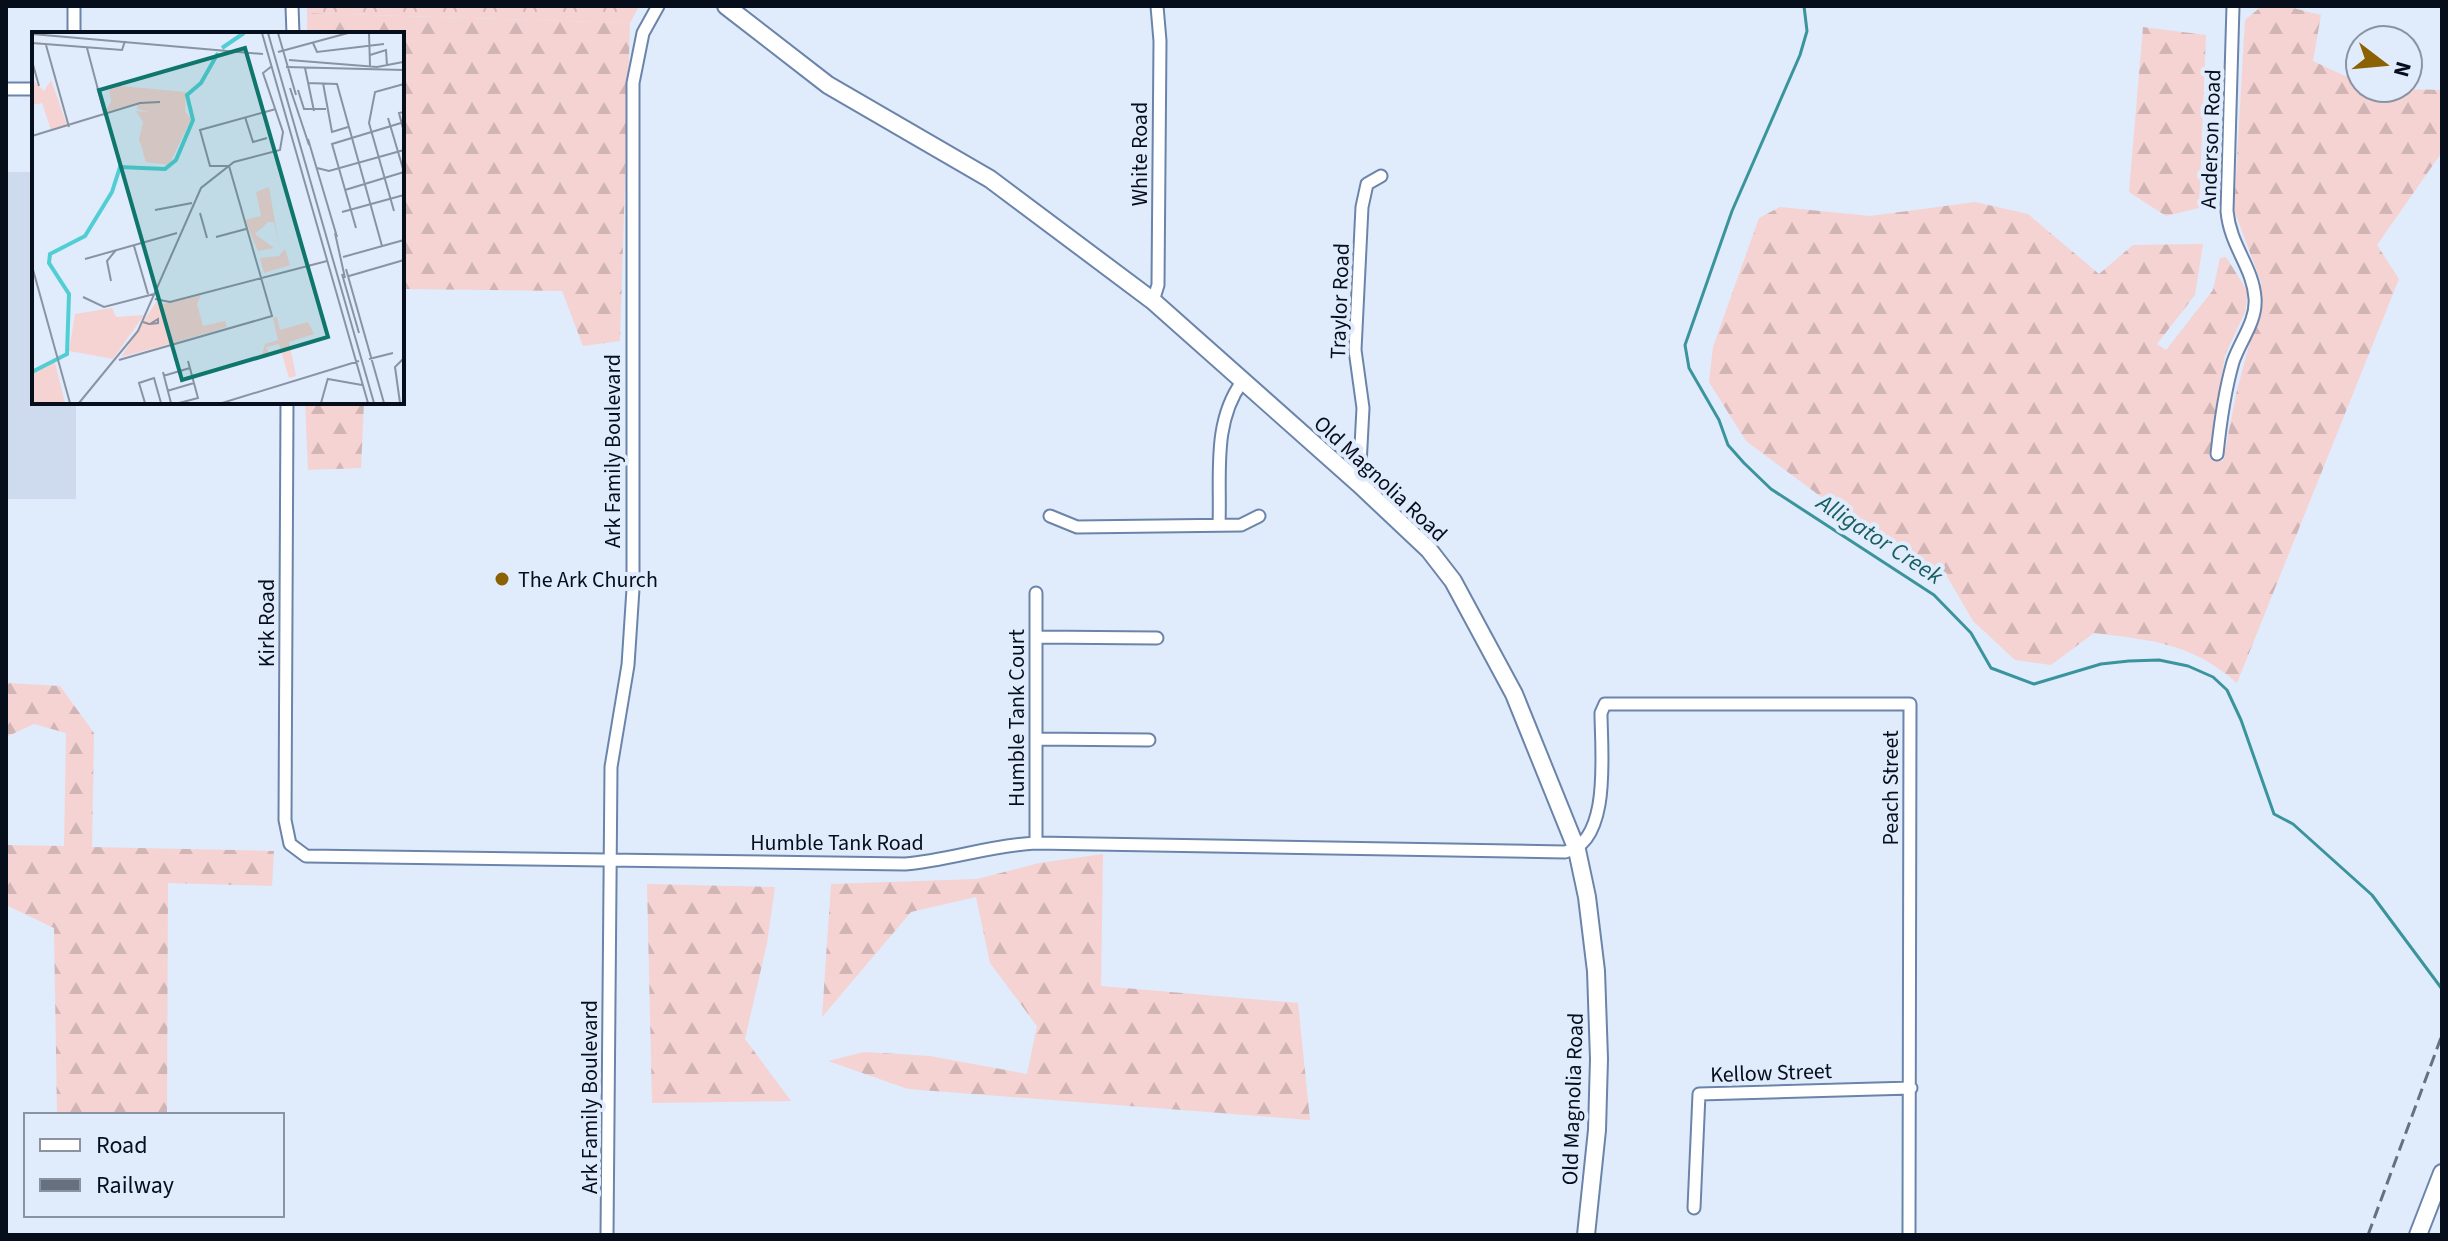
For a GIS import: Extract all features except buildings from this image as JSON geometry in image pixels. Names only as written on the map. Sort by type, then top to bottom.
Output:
[{"type":"street","points":[[74,6],[74,32]]},
{"type":"street","points":[[292,6],[293,32]]},
{"type":"street","name":"Ark Family Boulevard","points":[[607,1235],[611,767],[632,624],[633,83],[643,33],[658,6]]},
{"type":"street","name":"White Road","points":[[1153,301],[1158,285],[1160,41],[1157,6]]},
{"type":"street","name":"Anderson Road","points":[[2217,454],[2233,364],[2254,316],[2256,299],[2251,278],[2232,241],[2227,211],[2233,6]]},
{"type":"street","name":"Old Magnolia Road","points":[[730,8],[828,85],[990,179],[1153,301],[1429,550],[1471,609],[1514,694],[1577,850],[1596,971],[1599,1059],[1597,1130],[1586,1235]]},
{"type":"street","points":[[6,89],[32,89]]},
{"type":"street","name":"Traylor Road","points":[[1359,484],[1363,408],[1355,350],[1362,207],[1367,184],[1381,176]]},
{"type":"street","points":[[1219,525],[1222,423],[1229,400],[1242,382]]},
{"type":"street","name":"Kirk Road","points":[[287,404],[285,820],[290,844]]},
{"type":"street","points":[[1050,516],[1077,527],[1248,525],[1259,516]]},
{"type":"street","name":"Humble Tank Court","points":[[1036,593],[1036,843]]},
{"type":"street","points":[[1036,637],[1157,638]]},
{"type":"street","name":"Peach Street","points":[[1577,850],[1588,838],[1597,816],[1601,713],[1605,704],[1910,704],[1909,1235]]},
{"type":"street","points":[[1036,739],[1149,740]]},
{"type":"street","name":"Humble Tank Road","points":[[290,844],[296,852],[320,858],[905,864],[959,856],[982,848],[1036,843],[1577,850]]},
{"type":"street","name":"Kellow Street","points":[[1694,1208],[1699,1094],[1911,1088]]},
{"type":"street","points":[[2418,1235],[2442,1173]]},
{"type":"shaded area","points":[[6,172],[32,172],[32,404],[76,404],[76,499],[6,499]]},
{"type":"green space","points":[[307,6],[639,6],[630,23],[307,13]]},
{"type":"green space","points":[[2262,6],[2285,6],[2321,15],[2313,61],[2344,76],[2344,104],[2424,104],[2424,90],[2442,90],[2442,152],[2377,245],[2399,279],[2237,683],[2204,659],[2187,651],[2152,641],[2094,633],[2051,665],[2015,660],[1973,621],[1945,573],[1824,499],[1746,441],[1709,382],[1713,347],[1759,218],[1780,207],[1870,216],[1975,202],[2028,214],[2099,274],[2133,245],[2203,244],[2195,295],[2157,344],[2166,350],[2213,290],[2220,258],[2226,257],[2248,292],[2245,312],[2225,355],[2209,457],[2223,461],[2237,390],[2258,312],[2261,282],[2234,210],[2245,20]]},
{"type":"green space","points":[[307,13],[630,23],[620,341],[583,346],[562,291],[404,289],[404,32],[307,32]]},
{"type":"green space","points":[[2143,27],[2206,35],[2199,208],[2166,216],[2129,192]]},
{"type":"green space","points":[[305,404],[364,404],[361,468],[308,470]]},
{"type":"green space","points":[[8,683],[60,686],[94,733],[92,847],[274,851],[272,886],[168,883],[167,1113],[57,1113],[54,928],[6,905],[6,845],[64,846],[66,733],[34,724],[6,737]]},
{"type":"green space","points":[[1103,854],[1101,986],[1298,1003],[1310,1120],[908,1089],[828,1061],[864,1052],[930,1056],[1027,1074],[1037,1026],[990,963],[976,897],[911,912],[822,1017],[831,884],[977,879],[1039,863]]},
{"type":"green space","points":[[647,884],[775,887],[767,943],[745,1039],[791,1101],[652,1103]]},
{"type":"waterway","name":"Alligator Creek","points":[[1804,6],[1807,31],[1800,55],[1732,211],[1685,345],[1689,368],[1719,420],[1728,445],[1771,489],[1934,595],[1971,633],[1991,668],[2034,684],[2101,664],[2159,660],[2188,666],[2213,677],[2227,690],[2241,720],[2274,814],[2293,824],[2372,895],[2442,989]]},
{"type":"railway","points":[[2368,1235],[2442,1035]]},
{"type":"place","name":"The Ark Church","points":[[502,579]]}]
